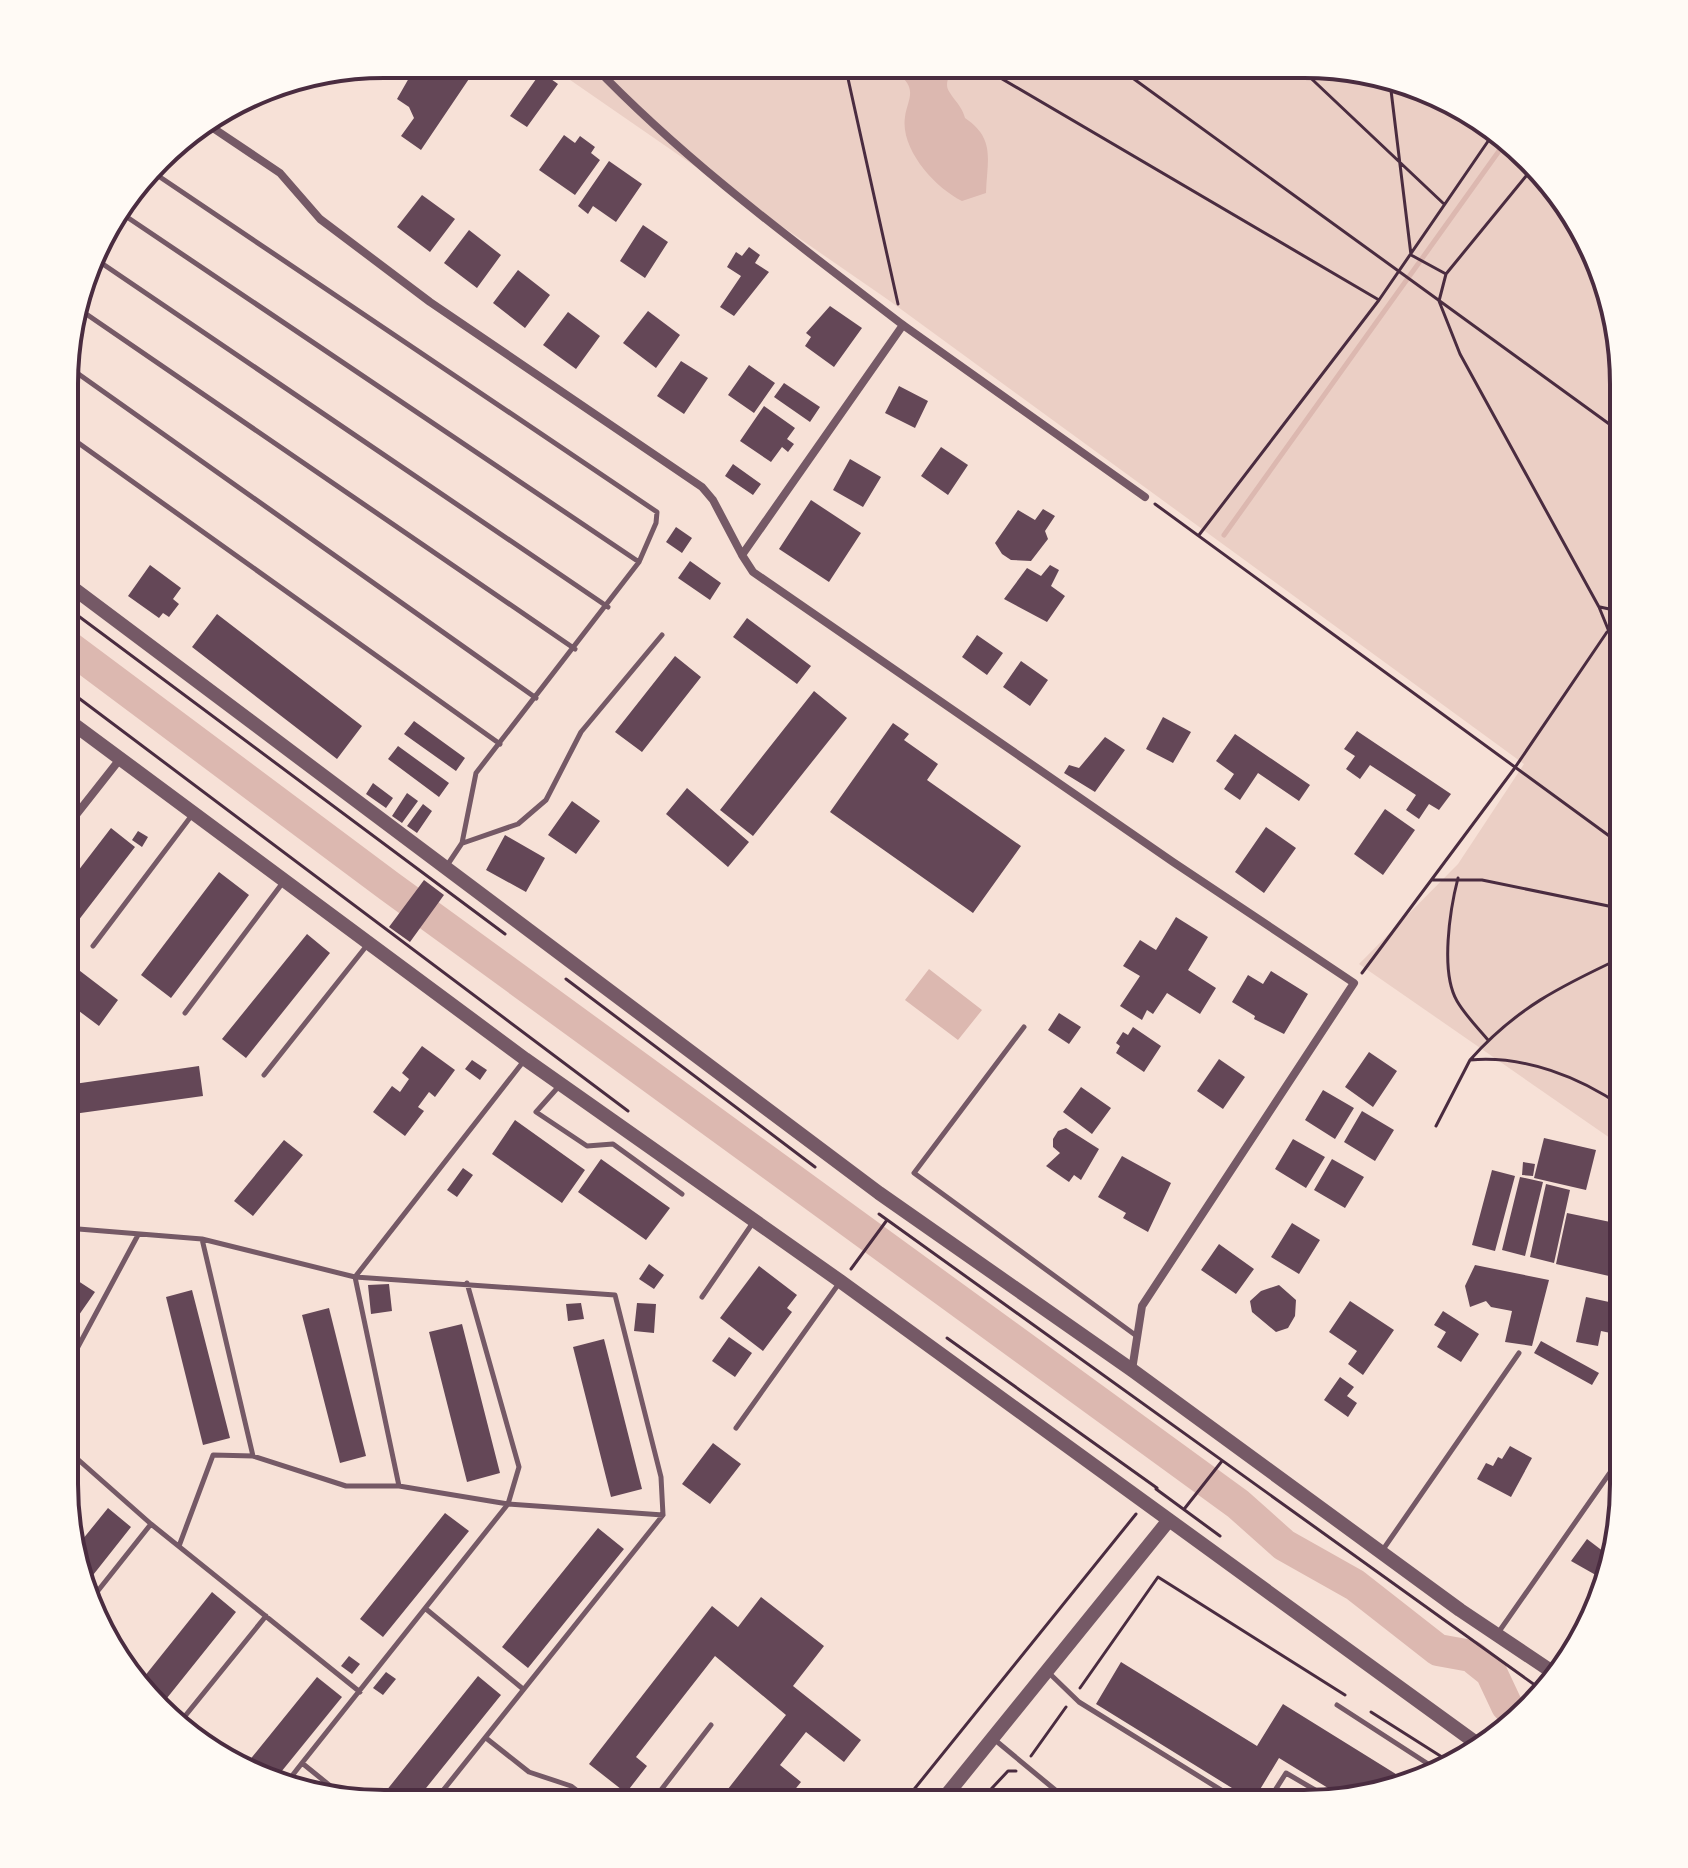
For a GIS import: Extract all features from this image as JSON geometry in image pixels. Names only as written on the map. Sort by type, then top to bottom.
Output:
[{"type":"street","points":[[606,78],[643,117],[711,178],[903,325],[1145,497]]},
{"type":"street","points":[[215,129],[280,173],[320,219],[430,302],[695,482],[713,500],[753,572],[1354,983],[1142,1306],[1132,1370]]},
{"type":"street","points":[[742,555],[903,325]]},
{"type":"street","points":[[78,592],[879,1193],[1132,1370],[1381,1552],[1548,1669]]},
{"type":"street","points":[[78,728],[525,1059],[755,1220],[845,1276],[1169,1520],[1470,1740]]},
{"type":"street","points":[[78,812],[120,759]]},
{"type":"street","points":[[950,1790],[1169,1520]]},
{"type":"lane","points":[[159,177],[657,512],[656,523],[639,562],[608,607],[476,773],[462,843],[445,868]]},
{"type":"lane","points":[[128,218],[639,562]]},
{"type":"lane","points":[[103,264],[608,607]]},
{"type":"lane","points":[[86,314],[575,649]]},
{"type":"lane","points":[[78,374],[536,699]]},
{"type":"lane","points":[[78,443],[500,744]]},
{"type":"lane","points":[[462,843],[518,824],[546,800],[560,779],[581,732],[662,635]]},
{"type":"lane","points":[[93,946],[193,814]]},
{"type":"lane","points":[[185,1013],[284,881]]},
{"type":"lane","points":[[264,1075],[369,944]]},
{"type":"lane","points":[[1024,1027],[914,1173],[1138,1338]]},
{"type":"lane","points":[[399,1486],[355,1277],[525,1059]]},
{"type":"lane","points":[[560,1084],[536,1112],[587,1146],[613,1144],[682,1194]]},
{"type":"lane","points":[[702,1297],[755,1220]]},
{"type":"lane","points":[[78,1229],[202,1239],[355,1277],[615,1295],[661,1477],[663,1515],[444,1790]]},
{"type":"lane","points":[[78,1347],[138,1235]]},
{"type":"lane","points":[[202,1239],[253,1456]]},
{"type":"lane","points":[[736,1428],[845,1276]]},
{"type":"lane","points":[[292,1776],[508,1504],[519,1467],[467,1283]]},
{"type":"lane","points":[[1381,1552],[1519,1353]]},
{"type":"lane","points":[[179,1546],[213,1455],[253,1456],[346,1486],[399,1486],[508,1504],[663,1515]]},
{"type":"lane","points":[[78,1459],[151,1524],[360,1692]]},
{"type":"lane","points":[[1497,1635],[1610,1473]]},
{"type":"lane","points":[[97,1591],[151,1524]]},
{"type":"lane","points":[[426,1609],[523,1689]]},
{"type":"lane","points":[[185,1716],[266,1616]]},
{"type":"lane","points":[[1047,1671],[1079,1702],[1221,1790]]},
{"type":"lane","points":[[1337,1705],[1428,1764]]},
{"type":"lane","points":[[661,1790],[711,1725]]},
{"type":"lane","points":[[992,1737],[1055,1790]]},
{"type":"lane","points":[[486,1738],[529,1772],[576,1790]]},
{"type":"lane","points":[[302,1763],[329,1785]]},
{"type":"lane","points":[[1275,1790],[1286,1773],[1314,1789]]},
{"type":"path","points":[[848,78],[903,325]]},
{"type":"path","points":[[1000,78],[1379,300]]},
{"type":"path","points":[[1133,78],[1610,425]]},
{"type":"path","points":[[1311,78],[1444,204]]},
{"type":"path","points":[[1391,91],[1413,257]]},
{"type":"path","points":[[1199,535],[1399,271],[1413,257],[1444,204],[1489,140]]},
{"type":"path","points":[[1527,175],[1446,274],[1439,301],[1460,354],[1599,607],[1610,638]]},
{"type":"path","points":[[1413,257],[1446,274]]},
{"type":"path","points":[[1145,497],[1610,837]]},
{"type":"path","points":[[1599,607],[1610,609]]},
{"type":"path","points":[[1354,983],[1514,769],[1607,632]]},
{"type":"path","points":[[78,698],[632,1114]]},
{"type":"path","points":[[1458,878],[1448,918],[1451,987],[1457,1003],[1488,1040]]},
{"type":"path","points":[[1433,880],[1482,880],[1610,906]]},
{"type":"path","points":[[1436,1126],[1470,1060],[1488,1040],[1517,1013],[1552,990],[1610,963]]},
{"type":"path","points":[[1470,1060],[1505,1060],[1553,1071],[1610,1098]]},
{"type":"path","points":[[845,1276],[887,1220]]},
{"type":"path","points":[[936,1329],[1185,1508],[1223,1460]]},
{"type":"path","points":[[913,1790],[1157,1488]]},
{"type":"path","points":[[1075,1694],[1158,1577],[1346,1696]]},
{"type":"path","points":[[1360,1704],[1442,1757]]},
{"type":"path","points":[[1030,1759],[1066,1707]]},
{"type":"path","points":[[990,1790],[1008,1771],[1020,1772]]},
{"type":"shaded area","points":[[567,78],[1304,78],[1344,81],[1402,94],[1457,119],[1506,154],[1534,182],[1569,231],[1587,267],[1600,305],[1609,364],[1610,1138],[1359,964],[1458,864],[1524,764],[887,299]]},
{"type":"shaded area","points":[[903,78],[948,78],[948,88],[965,118],[986,142],[986,193],[962,201],[941,187],[922,166],[908,142],[905,129],[910,96]]},
{"type":"shaded area","points":[[929,969],[982,1010],[958,1040],[905,1000]]},
{"type":"building","points":[[409,78],[470,78],[421,150],[401,136],[414,118],[409,107],[397,99]]},
{"type":"building","points":[[537,78],[550,78],[558,84],[527,127],[510,116]]},
{"type":"building","points":[[564,135],[575,143],[580,136],[595,147],[591,153],[600,160],[575,195],[539,170]]},
{"type":"building","points":[[609,161],[642,184],[616,222],[593,206],[588,214],[578,206]]},
{"type":"building","points":[[422,195],[455,219],[430,252],[397,227]]},
{"type":"building","points":[[643,225],[668,242],[645,278],[620,261]]},
{"type":"building","points":[[469,230],[501,255],[477,288],[444,263]]},
{"type":"building","points":[[749,247],[760,255],[755,263],[769,272],[734,316],[720,307],[741,276],[727,267],[736,252],[742,256]]},
{"type":"building","points":[[518,270],[550,295],[525,328],[493,303]]},
{"type":"building","points":[[830,306],[862,328],[834,367],[805,346],[811,337],[806,333]]},
{"type":"building","points":[[648,311],[680,335],[656,368],[623,343]]},
{"type":"building","points":[[568,312],[600,336],[576,369],[543,345]]},
{"type":"building","points":[[681,361],[708,378],[684,414],[657,396]]},
{"type":"building","points":[[749,365],[775,383],[754,413],[728,395]]},
{"type":"building","points":[[784,383],[820,407],[810,422],[774,397]]},
{"type":"building","points":[[899,386],[928,401],[915,428],[885,413]]},
{"type":"building","points":[[764,406],[795,428],[787,439],[794,444],[788,452],[782,447],[771,462],[740,441]]},
{"type":"building","points":[[941,447],[968,465],[948,495],[921,476]]},
{"type":"building","points":[[850,459],[881,477],[863,507],[833,490]]},
{"type":"building","points":[[733,464],[761,484],[753,495],[725,476]]},
{"type":"building","points":[[811,500],[861,533],[829,582],[779,549]]},
{"type":"building","points":[[1043,509],[1055,516],[1045,531],[1048,539],[1031,561],[1011,560],[1002,554],[995,543],[1018,510],[1035,520]]},
{"type":"building","points":[[676,527],[692,538],[682,553],[666,542]]},
{"type":"building","points":[[690,561],[721,583],[710,600],[678,578]]},
{"type":"building","points":[[150,565],[181,588],[173,599],[179,604],[169,617],[163,613],[159,618],[128,596]]},
{"type":"building","points":[[1050,565],[1059,570],[1051,586],[1065,596],[1047,622],[1004,599],[1027,568],[1041,576]]},
{"type":"building","points":[[217,614],[362,726],[337,759],[192,647]]},
{"type":"building","points":[[747,618],[811,666],[797,684],[733,637]]},
{"type":"building","points":[[977,635],[1003,653],[987,675],[962,657]]},
{"type":"building","points":[[675,656],[701,677],[642,752],[615,732]]},
{"type":"building","points":[[1021,661],[1048,680],[1030,706],[1003,687]]},
{"type":"building","points":[[814,691],[847,718],[753,836],[720,810]]},
{"type":"building","points":[[1163,717],[1191,732],[1173,763],[1146,749]]},
{"type":"building","points":[[414,721],[465,758],[456,771],[404,734]]},
{"type":"building","points":[[893,723],[909,734],[904,740],[938,764],[927,780],[1021,846],[973,913],[830,812]]},
{"type":"building","points":[[1357,731],[1451,794],[1439,810],[1429,804],[1419,819],[1406,810],[1416,795],[1370,765],[1360,779],[1346,769],[1355,756],[1344,749]]},
{"type":"building","points":[[1235,734],[1310,785],[1299,801],[1258,773],[1240,800],[1224,789],[1234,774],[1216,761]]},
{"type":"building","points":[[1105,737],[1125,750],[1095,792],[1064,773],[1069,765],[1079,768]]},
{"type":"building","points":[[398,746],[449,783],[439,797],[388,759]]},
{"type":"building","points":[[373,783],[393,798],[386,808],[366,794]]},
{"type":"building","points":[[687,788],[749,842],[728,867],[666,814]]},
{"type":"building","points":[[407,793],[418,801],[402,823],[392,816]]},
{"type":"building","points":[[572,801],[600,821],[576,854],[548,835]]},
{"type":"building","points":[[423,804],[432,811],[417,833],[407,826]]},
{"type":"building","points":[[1385,809],[1415,830],[1383,875],[1354,854]]},
{"type":"building","points":[[1266,827],[1296,848],[1264,893],[1235,872]]},
{"type":"building","points":[[111,828],[135,847],[78,921],[78,871]]},
{"type":"building","points":[[138,831],[148,837],[142,847],[132,840]]},
{"type":"building","points":[[505,835],[545,858],[526,892],[486,870]]},
{"type":"building","points":[[219,872],[249,895],[171,998],[141,975]]},
{"type":"building","points":[[424,880],[444,895],[410,942],[389,927]]},
{"type":"building","points":[[1176,917],[1208,937],[1188,970],[1216,988],[1200,1014],[1167,993],[1153,1014],[1147,1010],[1142,1020],[1120,1006],[1140,976],[1123,966],[1140,940],[1156,950]]},
{"type":"building","points":[[307,934],[330,953],[246,1058],[222,1039]]},
{"type":"building","points":[[78,969],[118,1000],[99,1026],[78,1010]]},
{"type":"building","points":[[1271,971],[1308,994],[1284,1034],[1254,1019],[1255,1016],[1232,1002],[1248,975],[1263,984]]},
{"type":"building","points":[[1059,1013],[1081,1027],[1069,1044],[1048,1030]]},
{"type":"building","points":[[1133,1027],[1161,1046],[1144,1072],[1116,1053],[1120,1046],[1116,1043],[1123,1032],[1128,1035]]},
{"type":"building","points":[[422,1046],[455,1070],[435,1097],[429,1092],[418,1107],[424,1111],[405,1136],[373,1112],[392,1086],[400,1092],[409,1079],[402,1073]]},
{"type":"building","points":[[1369,1052],[1397,1071],[1373,1107],[1345,1087]]},
{"type":"building","points":[[1219,1059],[1245,1077],[1223,1109],[1197,1091]]},
{"type":"building","points":[[472,1060],[487,1070],[480,1080],[465,1069]]},
{"type":"building","points":[[199,1066],[203,1096],[78,1113],[78,1083]]},
{"type":"building","points":[[1081,1087],[1111,1108],[1092,1134],[1063,1112]]},
{"type":"building","points":[[1323,1090],[1354,1108],[1335,1139],[1305,1120]]},
{"type":"building","points":[[1362,1111],[1394,1130],[1375,1161],[1344,1142]]},
{"type":"building","points":[[515,1120],[585,1170],[562,1203],[492,1154]]},
{"type":"building","points":[[1066,1128],[1099,1149],[1081,1180],[1074,1175],[1069,1182],[1046,1166],[1060,1153],[1053,1147],[1053,1139],[1058,1131]]},
{"type":"building","points":[[1544,1138],[1596,1150],[1586,1190],[1534,1178]]},
{"type":"building","points":[[1293,1139],[1325,1157],[1306,1188],[1275,1169]]},
{"type":"building","points":[[284,1140],[303,1155],[253,1216],[234,1201]]},
{"type":"building","points":[[1122,1156],[1171,1183],[1148,1232],[1123,1218],[1126,1213],[1098,1197]]},
{"type":"building","points":[[601,1159],[670,1208],[646,1240],[578,1192]]},
{"type":"building","points":[[1332,1159],[1364,1177],[1345,1208],[1314,1190]]},
{"type":"building","points":[[1523,1162],[1535,1164],[1533,1176],[1522,1175]]},
{"type":"building","points":[[463,1168],[473,1175],[457,1197],[447,1190]]},
{"type":"building","points":[[1492,1170],[1515,1176],[1495,1251],[1472,1245]]},
{"type":"building","points":[[1520,1177],[1543,1182],[1525,1256],[1502,1250]]},
{"type":"building","points":[[1546,1184],[1570,1190],[1554,1263],[1530,1257]]},
{"type":"building","points":[[1567,1213],[1610,1222],[1609,1276],[1556,1264]]},
{"type":"building","points":[[1292,1223],[1320,1240],[1299,1274],[1271,1257]]},
{"type":"building","points":[[1219,1244],[1254,1269],[1236,1294],[1201,1270]]},
{"type":"building","points":[[649,1264],[664,1275],[654,1289],[639,1279]]},
{"type":"building","points":[[1475,1265],[1549,1280],[1532,1346],[1505,1342],[1512,1311],[1491,1307],[1486,1301],[1470,1307],[1465,1286]]},
{"type":"building","points":[[759,1266],[797,1295],[787,1308],[792,1312],[763,1351],[720,1318]]},
{"type":"building","points":[[78,1281],[95,1292],[78,1316]]},
{"type":"building","points":[[389,1284],[392,1311],[371,1314],[368,1285]]},
{"type":"building","points":[[1279,1285],[1296,1300],[1295,1316],[1288,1328],[1276,1332],[1252,1312],[1250,1301],[1261,1291]]},
{"type":"building","points":[[192,1290],[230,1438],[203,1445],[166,1297]]},
{"type":"building","points":[[1586,1297],[1610,1302],[1610,1333],[1601,1331],[1598,1346],[1576,1342]]},
{"type":"building","points":[[1350,1301],[1394,1330],[1363,1375],[1348,1364],[1357,1351],[1329,1332]]},
{"type":"building","points":[[581,1303],[584,1319],[568,1321],[566,1304]]},
{"type":"building","points":[[637,1303],[656,1304],[654,1333],[634,1331]]},
{"type":"building","points":[[329,1308],[366,1456],[340,1463],[302,1315]]},
{"type":"building","points":[[1443,1311],[1479,1334],[1461,1362],[1437,1347],[1446,1332],[1434,1325]]},
{"type":"building","points":[[462,1324],[500,1473],[467,1482],[429,1332]]},
{"type":"building","points":[[729,1337],[752,1353],[735,1377],[712,1361]]},
{"type":"building","points":[[604,1339],[642,1489],[611,1497],[573,1347]]},
{"type":"building","points":[[1541,1341],[1599,1373],[1592,1385],[1534,1353]]},
{"type":"building","points":[[1340,1377],[1354,1387],[1347,1396],[1357,1403],[1348,1417],[1324,1400]]},
{"type":"building","points":[[713,1443],[741,1464],[710,1504],[682,1484]]},
{"type":"building","points":[[1510,1446],[1532,1458],[1511,1497],[1477,1479],[1486,1463],[1493,1466]]},
{"type":"building","points":[[108,1508],[131,1527],[92,1576],[83,1539]]},
{"type":"building","points":[[445,1513],[469,1531],[383,1637],[360,1619]]},
{"type":"building","points":[[598,1528],[624,1549],[528,1668],[502,1647]]},
{"type":"building","points":[[1587,1539],[1602,1551],[1596,1575],[1571,1561]]},
{"type":"building","points":[[212,1592],[236,1612],[167,1699],[145,1675]]},
{"type":"building","points":[[761,1597],[824,1646],[793,1686],[861,1740],[844,1762],[806,1732],[780,1765],[801,1782],[795,1790],[727,1790],[786,1715],[715,1656],[636,1757],[647,1766],[628,1790],[622,1790],[589,1764],[712,1606],[738,1627]]},
{"type":"building","points":[[349,1656],[360,1664],[352,1674],[341,1666]]},
{"type":"building","points":[[1121,1662],[1257,1746],[1283,1704],[1398,1775],[1329,1789],[1279,1758],[1260,1790],[1235,1790],[1096,1704]]},
{"type":"building","points":[[386,1672],[396,1679],[383,1695],[373,1688]]},
{"type":"building","points":[[478,1676],[501,1695],[424,1790],[387,1790]]},
{"type":"building","points":[[317,1677],[342,1697],[281,1772],[251,1759]]},
{"type":"waterway","points":[[1224,535],[1500,149]]},
{"type":"waterway","points":[[78,654],[389,886],[1238,1504],[1284,1545],[1355,1585],[1438,1650],[1471,1656],[1491,1672],[1510,1710]]}]
